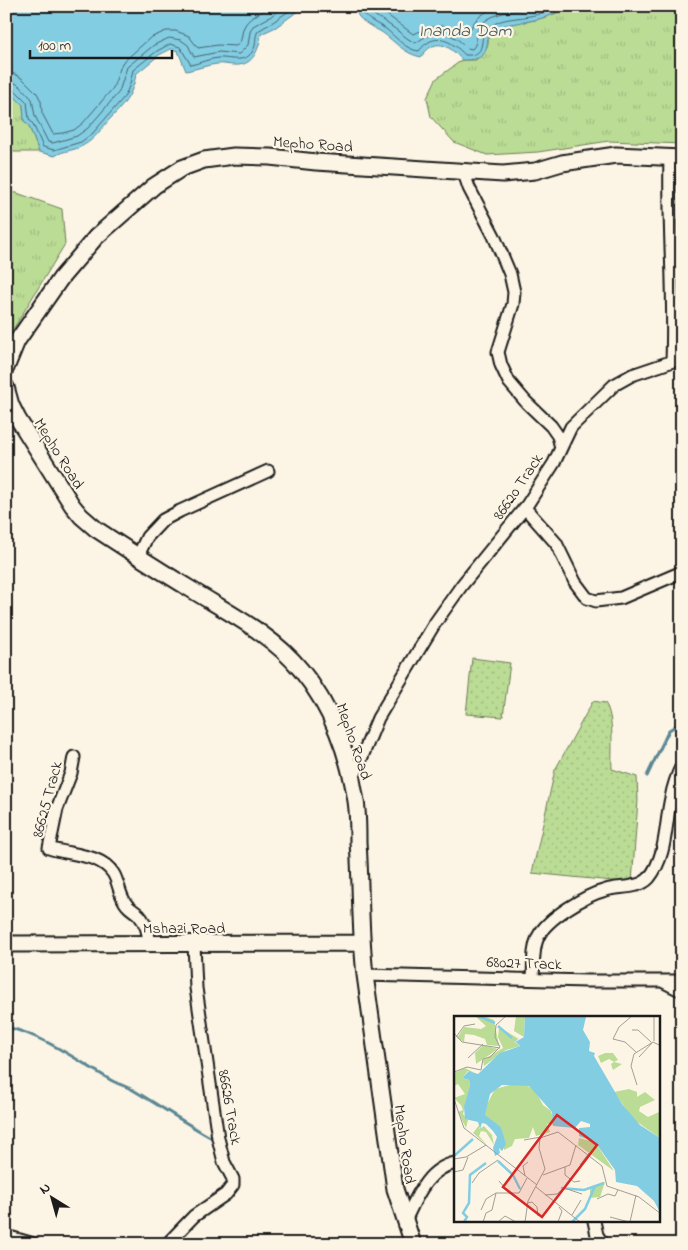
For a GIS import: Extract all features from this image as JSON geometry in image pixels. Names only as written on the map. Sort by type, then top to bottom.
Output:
[{"type":"street","name":"Mepho Road","points":[[6,368],[17,341],[61,278],[96,237],[154,186],[182,168],[204,160],[234,156],[270,157],[316,162],[502,174],[535,171],[562,163],[616,155],[676,158]]},
{"type":"street","points":[[560,448],[572,427],[584,413],[614,385],[677,359],[669,198],[676,158]]},
{"type":"street","name":"86620 Track","points":[[352,780],[378,718],[435,623],[462,585],[525,508],[554,463],[560,448],[558,436],[551,426],[509,382],[501,365],[498,352],[513,304],[514,292],[510,274],[494,236],[469,188],[462,170]]},
{"type":"street","name":"Mepho Road","points":[[6,387],[11,405],[18,418],[72,505],[81,516],[96,529],[232,615],[284,651],[322,698],[339,738],[352,780],[357,813],[365,974],[395,1189],[413,1244]]},
{"type":"street","points":[[138,556],[147,537],[163,520],[268,471]]},
{"type":"street","points":[[525,508],[556,543],[575,582],[587,598],[596,601],[621,598],[682,572]]},
{"type":"street","name":"86625 Track","points":[[74,757],[71,773],[57,809],[48,848],[91,858],[109,867],[126,904],[144,922],[149,944]]},
{"type":"street","points":[[533,978],[534,950],[538,937],[546,926],[558,916],[592,895],[605,890],[640,884],[652,874],[658,863],[666,831],[671,796],[682,765]]},
{"type":"street","name":"Mshazi Road","points":[[6,944],[362,943]]},
{"type":"street","name":"86626 Track","points":[[167,1244],[194,1216],[226,1194],[233,1185],[233,1179],[224,1162],[218,1138],[196,988],[194,944]]},
{"type":"street","name":"68027 Track","points":[[365,974],[587,981],[682,981]]},
{"type":"street","points":[[662,981],[682,991]]},
{"type":"street","points":[[405,1221],[422,1187],[435,1172],[448,1164],[454,1163]]},
{"type":"street","points":[[594,1222],[597,1235],[603,1244]]},
{"type":"street","points":[[6,1236],[34,1244]]},
{"type":"green space","points":[[570,6],[679,6],[682,8],[682,144],[609,141],[538,152],[487,155],[454,142],[431,117],[427,98],[436,79],[462,60],[476,60],[488,45],[488,34],[498,28],[545,17]]},
{"type":"green space","points":[[6,90],[23,105],[24,121],[29,126],[39,152],[6,152]]},
{"type":"green space","points":[[6,192],[17,193],[62,209],[65,244],[6,341]]},
{"type":"green space","points":[[472,658],[510,663],[503,717],[466,714]]},
{"type":"green space","points":[[593,701],[605,703],[608,709],[612,735],[612,769],[637,777],[638,800],[632,883],[532,873],[555,770]]},
{"type":"water","points":[[6,6],[305,6],[276,27],[261,34],[257,51],[246,63],[240,65],[209,65],[186,71],[178,51],[171,49],[159,55],[136,74],[127,100],[95,137],[80,147],[55,156],[39,152],[29,126],[24,121],[23,105],[6,90]]},
{"type":"water","name":"Inanda Dam","points":[[354,6],[570,6],[545,17],[498,28],[488,34],[487,47],[483,55],[475,59],[462,60],[452,50],[442,45],[431,47],[421,57],[410,53],[362,20]]},
{"type":"waterway","points":[[647,776],[669,730],[682,722]]},
{"type":"waterway","points":[[6,1027],[33,1036],[59,1049],[112,1081],[133,1090],[212,1138]]}]
